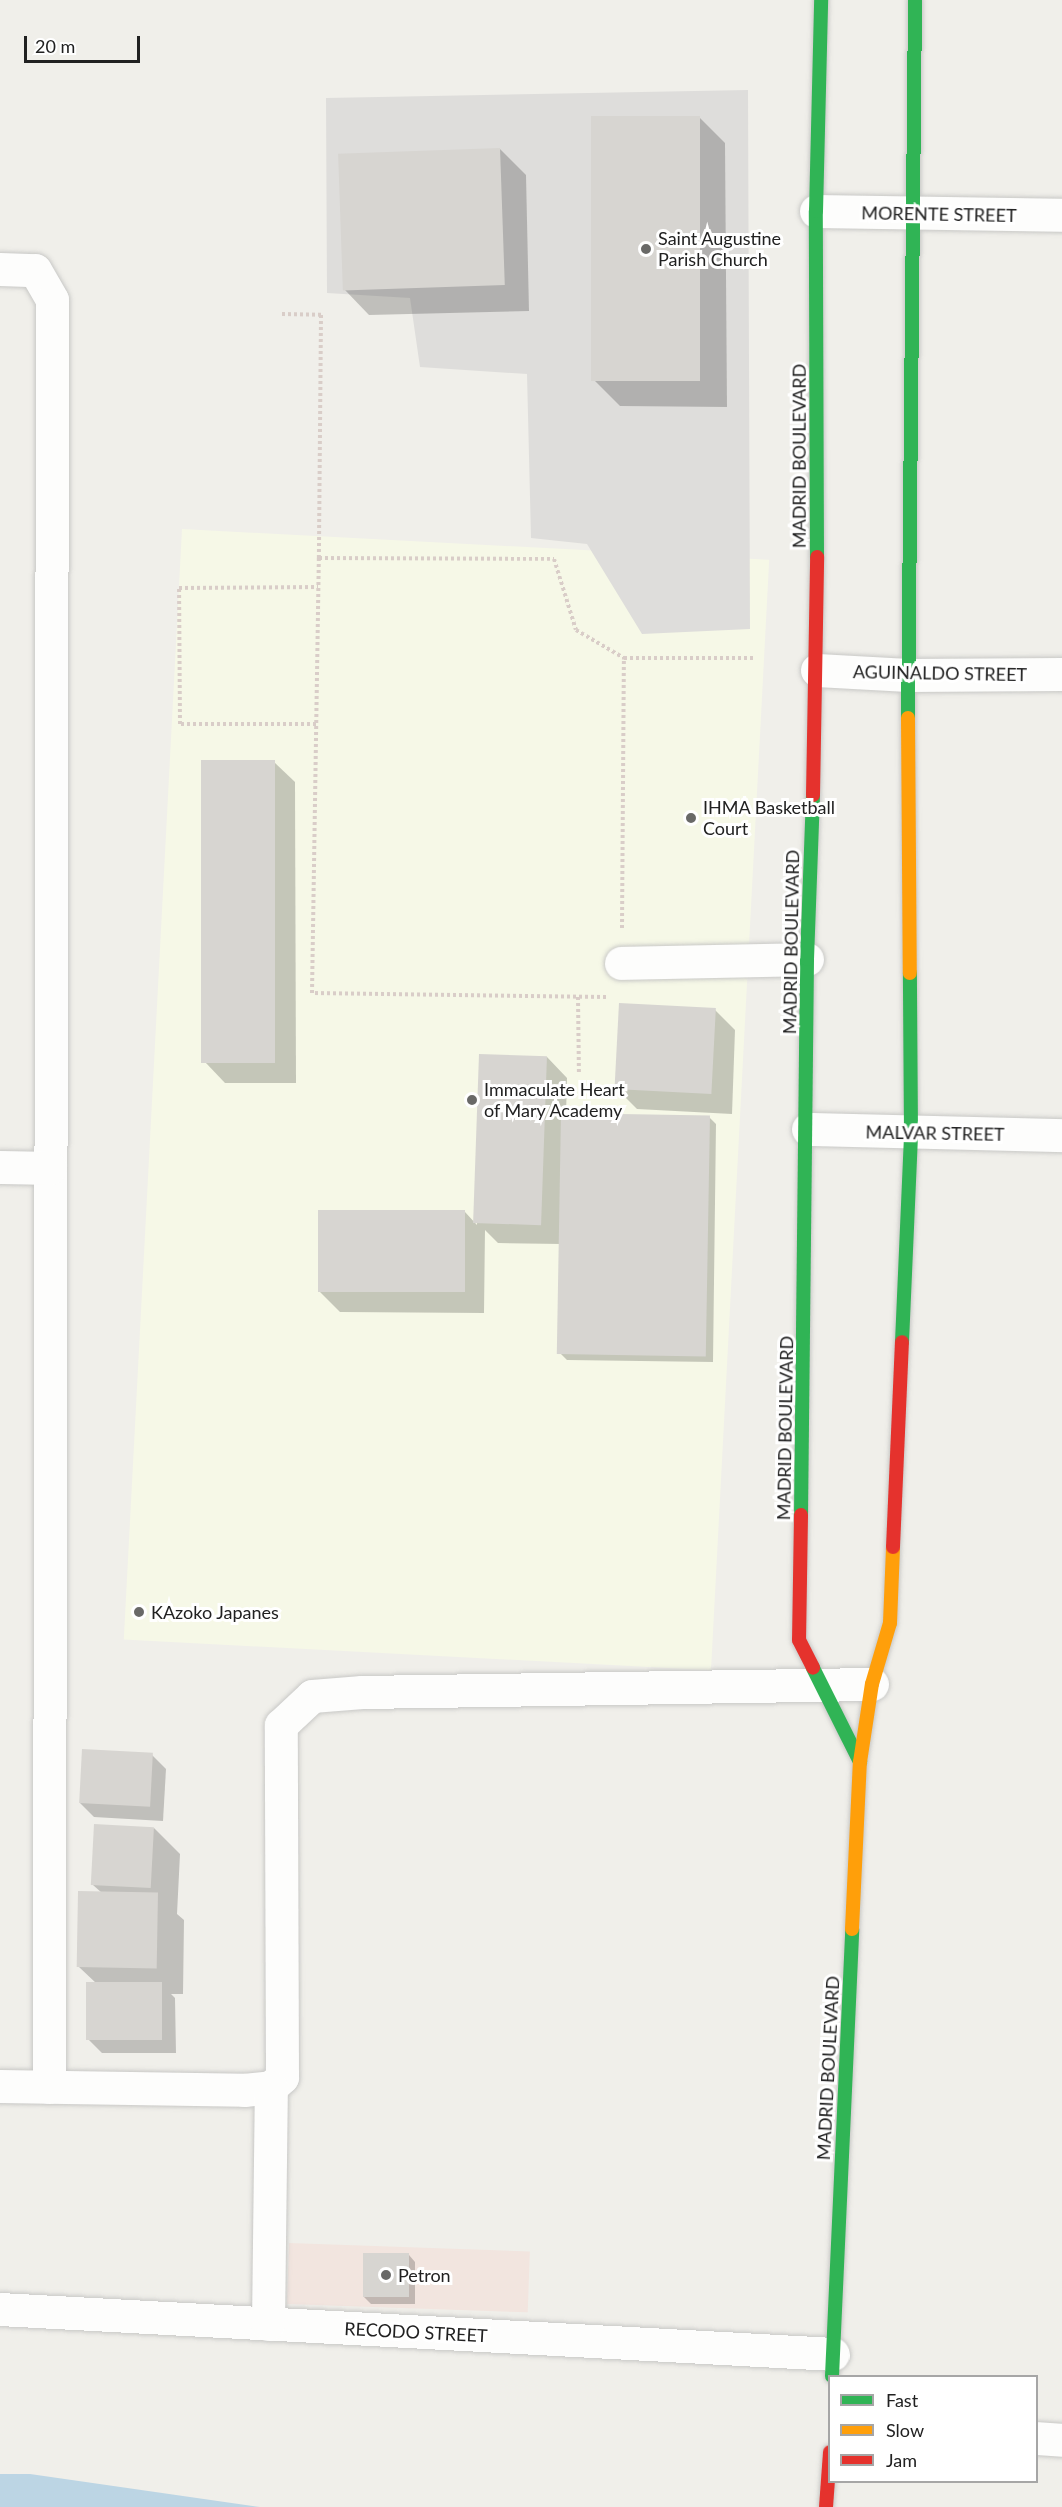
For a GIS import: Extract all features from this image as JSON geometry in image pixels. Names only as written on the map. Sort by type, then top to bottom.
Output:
[{"type":"street","name":"MADRID BOULEVARD","points":[[821,0],[816,211],[817,670],[807,959],[808,1129],[799,1640],[818,1684],[860,1762]]},
{"type":"street","name":"MADRID BOULEVARD","points":[[833,2365],[860,1762],[872,1684],[890,1623],[911,1133],[908,675],[915,216],[915,0]]},
{"type":"street","name":"MORENTE STREET","points":[[816,211],[915,216],[1062,215]]},
{"type":"street","points":[[0,269],[35,270],[52,300],[49,2087]]},
{"type":"street","name":"AGUINALDO STREET","points":[[817,670],[908,675],[1062,674]]},
{"type":"street","points":[[621,963],[807,959]]},
{"type":"street","name":"MALVAR STREET","points":[[808,1129],[1062,1135]]},
{"type":"street","points":[[0,1167],[50,1168]]},
{"type":"street","points":[[0,2086],[244,2090],[271,2087],[282,2077],[281,1725],[312,1696],[872,1684]]},
{"type":"street","points":[[268,2324],[271,2087]]},
{"type":"street","name":"RECODO STREET","points":[[0,2308],[268,2324],[833,2365]]},
{"type":"street","points":[[1038,2438],[1062,2440]]},
{"type":"street","points":[[826,2507],[828,2480]]},
{"type":"path","points":[[282,314],[321,315],[312,993],[621,998],[624,658]]},
{"type":"path","points":[[319,558],[554,559],[576,630],[624,658],[755,658]]},
{"type":"path","points":[[316,724],[180,724],[179,588],[318,586]]},
{"type":"path","points":[[578,997],[579,1074]]},
{"type":"shaded area","points":[[748,90],[750,629],[642,634],[587,544],[531,538],[527,374],[420,367],[410,298],[327,293],[326,98]]},
{"type":"shaded area","name":"Immaculate Heart of Mary Academy","points":[[182,529],[769,560],[711,1670],[124,1639]]},
{"type":"shaded area","points":[[289,2243],[530,2251],[528,2312],[287,2304]]},
{"type":"water","points":[[0,2474],[30,2474],[260,2507],[0,2507]]},
{"type":"building","name":"Saint Augustine Parish Church","points":[[591,116],[700,116],[700,381],[591,381]]},
{"type":"building","points":[[500,148],[505,285],[343,291],[338,154]]},
{"type":"building","points":[[201,760],[275,760],[275,1063],[201,1063]]},
{"type":"building","points":[[619,1003],[716,1008],[711,1094],[614,1089]]},
{"type":"building","points":[[479,1054],[547,1056],[541,1225],[473,1223]]},
{"type":"building","points":[[561,1113],[710,1116],[706,1357],[557,1354]]},
{"type":"building","points":[[318,1210],[465,1210],[465,1292],[318,1292]]},
{"type":"building","points":[[82,1749],[153,1753],[150,1807],[79,1803]]},
{"type":"building","points":[[94,1824],[154,1827],[151,1888],[91,1885]]},
{"type":"building","points":[[78,1891],[158,1892],[157,1968],[77,1967]]},
{"type":"building","points":[[86,1982],[162,1982],[162,2040],[86,2040]]},
{"type":"building","name":"Petron","points":[[363,2253],[409,2253],[409,2297],[363,2297]]},
{"type":"traffic: fast","points":[[817,557],[816,211],[821,0]]},
{"type":"traffic: fast","points":[[908,718],[915,0]]},
{"type":"traffic: fast","points":[[801,1515],[807,959],[813,795]]},
{"type":"traffic: fast","points":[[902,1342],[911,1133],[910,973]]},
{"type":"traffic: fast","points":[[813,1668],[860,1762]]},
{"type":"traffic: fast","points":[[832,2375],[852,1929]]},
{"type":"traffic: slow","points":[[908,718],[910,973]]},
{"type":"traffic: slow","points":[[852,1929],[860,1762],[872,1684],[890,1623],[893,1547]]},
{"type":"traffic: jam","points":[[813,795],[817,557]]},
{"type":"traffic: jam","points":[[893,1547],[902,1342]]},
{"type":"traffic: jam","points":[[801,1515],[799,1640],[813,1668]]},
{"type":"traffic: jam","points":[[826,2507],[828,2480]]},
{"type":"place","name":"Saint Augustine Parish Church","points":[[646,249]]},
{"type":"place","name":"IHMA Basketball Court","points":[[691,818]]},
{"type":"place","name":"Immaculate Heart of Mary Academy","points":[[472,1100]]},
{"type":"place","name":"KAzoko Japanes","points":[[139,1612]]},
{"type":"place","name":"Petron","points":[[386,2275]]}]
